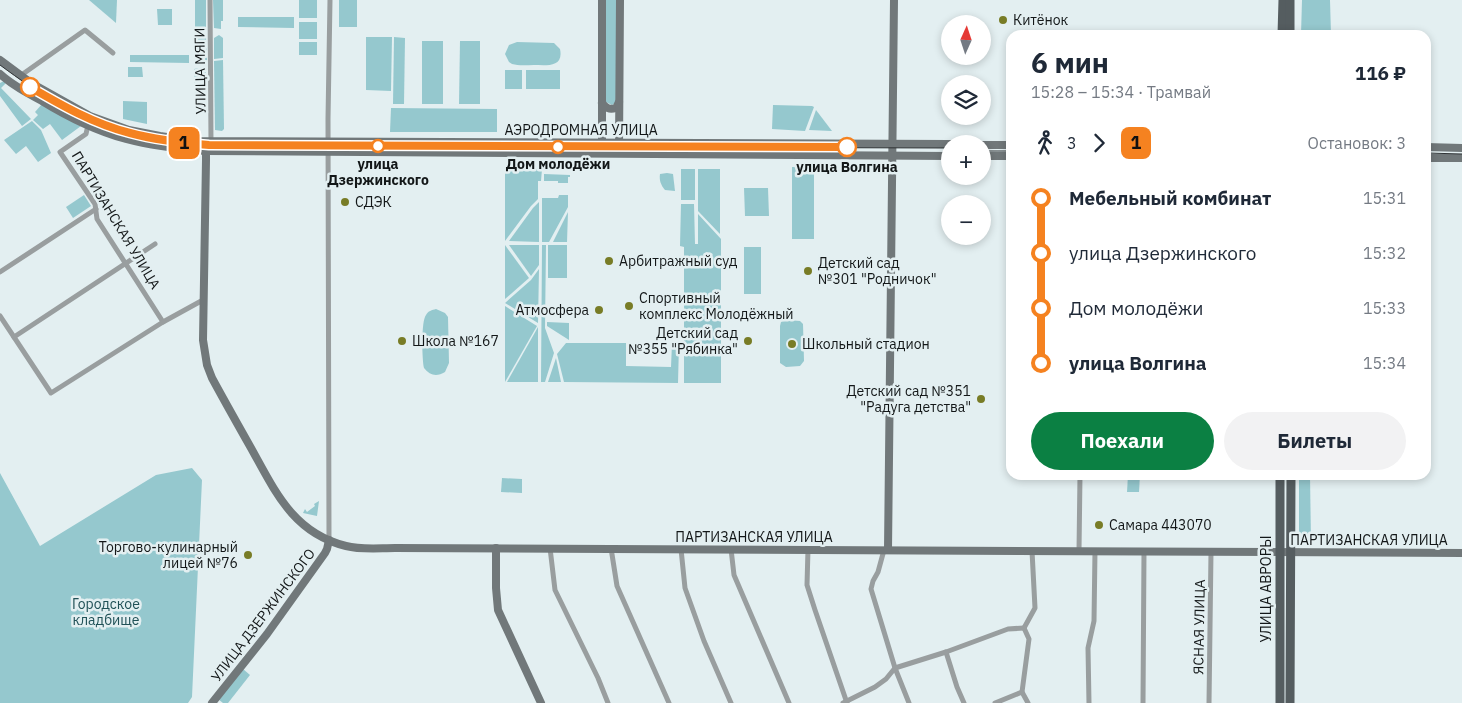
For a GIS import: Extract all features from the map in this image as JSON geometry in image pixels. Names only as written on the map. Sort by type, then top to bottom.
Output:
[{"type":"main road","points":[[1282,30],[1283,0]]},
{"type":"main road","points":[[1290,0],[1290,30]]},
{"type":"main road","name":"УЛИЦА АВРОРЫ","points":[[1280,480],[1280,703]]},
{"type":"main road","name":"УЛИЦА АВРОРЫ","points":[[1290,703],[1291,480]]},
{"type":"street","name":"УЛИЦА МЯГИ","points":[[210,0],[211,142]]},
{"type":"street","name":"УЛИЦА ДЗЕРЖИНСКОГО","points":[[212,703],[267,634],[325,553],[329,540],[330,0]]},
{"type":"street","points":[[602,0],[602,154]]},
{"type":"street","points":[[619,154],[620,0]]},
{"type":"street","points":[[894,0],[886,550],[871,589],[895,668],[909,703]]},
{"type":"street","points":[[20,76],[85,30],[113,53]]},
{"type":"street","points":[[0,60],[20,76],[90,116],[129,130],[211,142]]},
{"type":"street","points":[[0,74],[60,112],[125,139],[148,144],[206,151]]},
{"type":"street","points":[[602,103],[606,108],[611,109],[616,108],[619,102]]},
{"type":"street","name":"ПАРТИЗАНСКАЯ УЛИЦА","points":[[88,125],[86,134],[60,152],[95,204],[97,219],[163,322]]},
{"type":"street","name":"АЭРОДРОМНАЯ УЛИЦА","points":[[211,142],[941,144]]},
{"type":"street","name":"ПАРТИЗАНСКАЯ УЛИЦА","points":[[211,142],[206,151],[203,300],[204,352],[207,365],[212,378],[273,488],[285,506],[304,524],[329,540],[343,545],[355,547],[1462,553]]},
{"type":"street","points":[[991,144],[1006,145]]},
{"type":"street","points":[[1431,148],[1462,148]]},
{"type":"street","name":"АЭРОДРОМНАЯ УЛИЦА","points":[[206,151],[941,156]]},
{"type":"street","points":[[991,156],[1006,156]]},
{"type":"street","points":[[1431,158],[1462,158]]},
{"type":"street","points":[[0,272],[96,210]]},
{"type":"street","points":[[14,337],[156,244]]},
{"type":"street","points":[[0,316],[51,393],[163,322],[203,300]]},
{"type":"street","points":[[1079,551],[1080,480]]},
{"type":"street","points":[[496,548],[498,610],[540,703]]},
{"type":"street","points":[[550,548],[555,590],[598,678],[608,703]]},
{"type":"street","points":[[611,548],[617,586],[669,703]]},
{"type":"street","points":[[681,548],[685,588],[704,641],[731,703]]},
{"type":"street","points":[[730,549],[734,575],[789,703]]},
{"type":"street","points":[[808,549],[807,585],[846,702],[876,687],[895,668],[946,652],[1008,629],[1024,628]]},
{"type":"street","points":[[1024,628],[1035,608],[1032,551]]},
{"type":"street","points":[[1089,703],[1088,648],[1094,621],[1096,551]]},
{"type":"street","points":[[1143,703],[1144,552]]},
{"type":"street","name":"ЯСНАЯ УЛИЦА","points":[[1209,703],[1211,552]]},
{"type":"street","points":[[1024,628],[1029,639],[1022,692],[1028,703]]},
{"type":"street","points":[[946,652],[957,688],[964,703]]},
{"type":"street","points":[[995,703],[1022,692]]},
{"type":"green space","points":[[89,0],[117,0],[116,23]]},
{"type":"green space","points":[[195,0],[206,0],[206,27],[203,30],[195,30]]},
{"type":"green space","points":[[213,0],[223,0],[221,29],[214,28]]},
{"type":"green space","points":[[299,0],[317,0],[317,18],[299,18]]},
{"type":"green space","points":[[339,0],[357,0],[357,27],[339,27]]},
{"type":"green space","points":[[606,0],[617,0],[617,102],[612,105],[606,102]]},
{"type":"green space","points":[[1302,0],[1330,0],[1331,30],[1301,30]]},
{"type":"green space","points":[[157,9],[172,9],[172,25],[158,25]]},
{"type":"green space","points":[[238,17],[294,17],[294,28],[238,27]]},
{"type":"green space","points":[[299,22],[317,22],[317,39],[299,39]]},
{"type":"green space","points":[[195,35],[204,35],[206,38],[207,60],[203,64],[195,64]]},
{"type":"green space","points":[[219,35],[223,38],[223,58],[214,59],[214,38]]},
{"type":"green space","points":[[366,37],[392,37],[391,91],[366,90]]},
{"type":"green space","points":[[394,37],[405,38],[404,104],[393,104]]},
{"type":"green space","points":[[422,41],[443,41],[443,104],[422,104]]},
{"type":"green space","points":[[460,41],[480,41],[480,104],[459,104]]},
{"type":"green space","points":[[299,42],[317,42],[317,55],[299,55]]},
{"type":"green space","points":[[517,42],[554,43],[560,49],[561,55],[557,62],[549,65],[512,64],[505,54],[509,45]]},
{"type":"green space","points":[[130,55],[189,55],[189,63],[130,62]]},
{"type":"green space","points":[[223,60],[224,129],[222,131],[215,130],[214,61]]},
{"type":"green space","points":[[128,67],[142,67],[143,77],[128,77]]},
{"type":"green space","points":[[200,68],[206,73],[206,93],[195,93],[194,69]]},
{"type":"green space","points":[[505,70],[522,70],[522,89],[505,89]]},
{"type":"green space","points":[[526,70],[560,70],[560,89],[526,89]]},
{"type":"green space","points":[[4,81],[6,83],[1,88],[31,119],[22,126],[0,96],[0,83]]},
{"type":"green space","points":[[123,101],[147,102],[147,124],[123,119]]},
{"type":"green space","points":[[42,104],[81,126],[62,140],[50,124],[43,129],[33,120],[38,115],[35,112]]},
{"type":"green space","points":[[773,105],[814,107],[805,131],[772,129]]},
{"type":"green space","points":[[391,108],[497,109],[497,132],[390,132]]},
{"type":"green space","points":[[816,110],[832,131],[809,130]]},
{"type":"green space","points":[[32,121],[41,130],[51,153],[38,162],[26,146],[16,154],[4,140]]},
{"type":"green space","points":[[792,167],[814,167],[814,239],[792,239]]},
{"type":"green space","points":[[505,169],[542,169],[541,181],[538,181],[538,199],[505,241]]},
{"type":"green space","points":[[681,169],[695,169],[695,200],[681,200]]},
{"type":"green space","points":[[698,169],[720,169],[720,234],[698,211]]},
{"type":"green space","points":[[544,174],[570,175],[570,177],[568,177],[568,183],[558,183],[558,181],[544,181]]},
{"type":"green space","points":[[660,174],[673,174],[675,191],[665,190],[661,185]]},
{"type":"green space","points":[[744,188],[768,188],[769,216],[745,216]]},
{"type":"green space","points":[[84,195],[91,206],[73,218],[66,207]]},
{"type":"green space","points":[[559,195],[568,195],[568,207],[549,242],[542,242],[542,198],[558,198]]},
{"type":"green space","points":[[539,202],[539,242],[509,241],[533,208]]},
{"type":"green space","points":[[681,204],[694,204],[695,244],[698,244],[698,214],[721,239],[721,383],[684,383],[684,247],[680,246]]},
{"type":"green space","points":[[568,212],[567,242],[553,242]]},
{"type":"green space","points":[[505,245],[529,278],[505,299]]},
{"type":"green space","points":[[509,245],[539,245],[539,265],[531,276]]},
{"type":"green space","points":[[542,245],[546,245],[545,328],[554,353],[545,382],[541,382]]},
{"type":"green space","points":[[548,245],[567,245],[567,278],[548,278]]},
{"type":"green space","points":[[744,247],[761,247],[761,294],[744,294]]},
{"type":"green space","points":[[539,269],[538,323],[505,303],[531,280]]},
{"type":"green space","points":[[505,306],[537,326],[505,382]]},
{"type":"green space","points":[[436,309],[445,313],[448,317],[449,363],[445,372],[439,375],[431,374],[424,368],[422,340],[424,319],[428,313]]},
{"type":"green space","name":"Школьный стадион","points":[[786,320],[800,321],[803,324],[804,361],[800,366],[786,367],[780,363],[780,326],[781,322]]},
{"type":"green space","points":[[547,322],[569,323],[569,340],[547,326]]},
{"type":"green space","points":[[538,327],[538,382],[507,382]]},
{"type":"green space","points":[[566,343],[626,343],[626,366],[671,367],[672,343],[679,344],[678,383],[564,382],[557,354]]},
{"type":"green space","points":[[556,358],[561,382],[548,382]]},
{"type":"green space","name":"Городское кладбище","points":[[192,468],[202,480],[192,697],[188,703],[0,703],[0,473],[40,546],[156,475]]},
{"type":"green space","points":[[502,478],[522,479],[522,493],[501,492]]},
{"type":"green space","points":[[1128,480],[1140,480],[1139,492],[1127,492]]},
{"type":"green space","points":[[1299,480],[1310,480],[1311,543],[1299,544]]},
{"type":"green space","points":[[319,501],[317,516],[303,513],[305,509],[307,512]]},
{"type":"green space","points":[[243,669],[250,675],[228,703],[223,703],[218,699]]},
{"type":"tram line","points":[[0,65],[61,105],[112,128],[169,141],[209,145],[941,148]]},
{"type":"tram line","name":"1","points":[[30,87],[87,118],[110,127],[155,139],[194,144],[847,147]]},
{"type":"tram line","points":[[991,151],[1006,151]]},
{"type":"tram line","points":[[1431,153],[1462,154]]},
{"type":"place","name":"Китёнок","points":[[1003,20]]},
{"type":"place","name":"улица Дзержинского","points":[[378,146]]},
{"type":"place","name":"Дом молодёжи","points":[[558,147]]},
{"type":"place","name":"улица Волгина","points":[[847,147]]},
{"type":"place","name":"СДЭК","points":[[345,202]]},
{"type":"place","name":"Арбитражный суд","points":[[609,261]]},
{"type":"place","name":"Детский сад №301 \"Родничок\"","points":[[808,271]]},
{"type":"place","name":"Спортивный комплекс Молодёжный","points":[[629,306]]},
{"type":"place","name":"Атмосфера","points":[[599,310]]},
{"type":"place","name":"Школа №167","points":[[402,341]]},
{"type":"place","name":"Детский сад №355 \"Рябинка\"","points":[[748,341]]},
{"type":"place","name":"Школьный стадион","points":[[792,344]]},
{"type":"place","name":"Детский сад №351 \"Радуга детства\"","points":[[981,399]]},
{"type":"place","name":"Самара 443070","points":[[1099,525]]},
{"type":"place","name":"Торгово-кулинарный лицей №76","points":[[248,555]]}]
